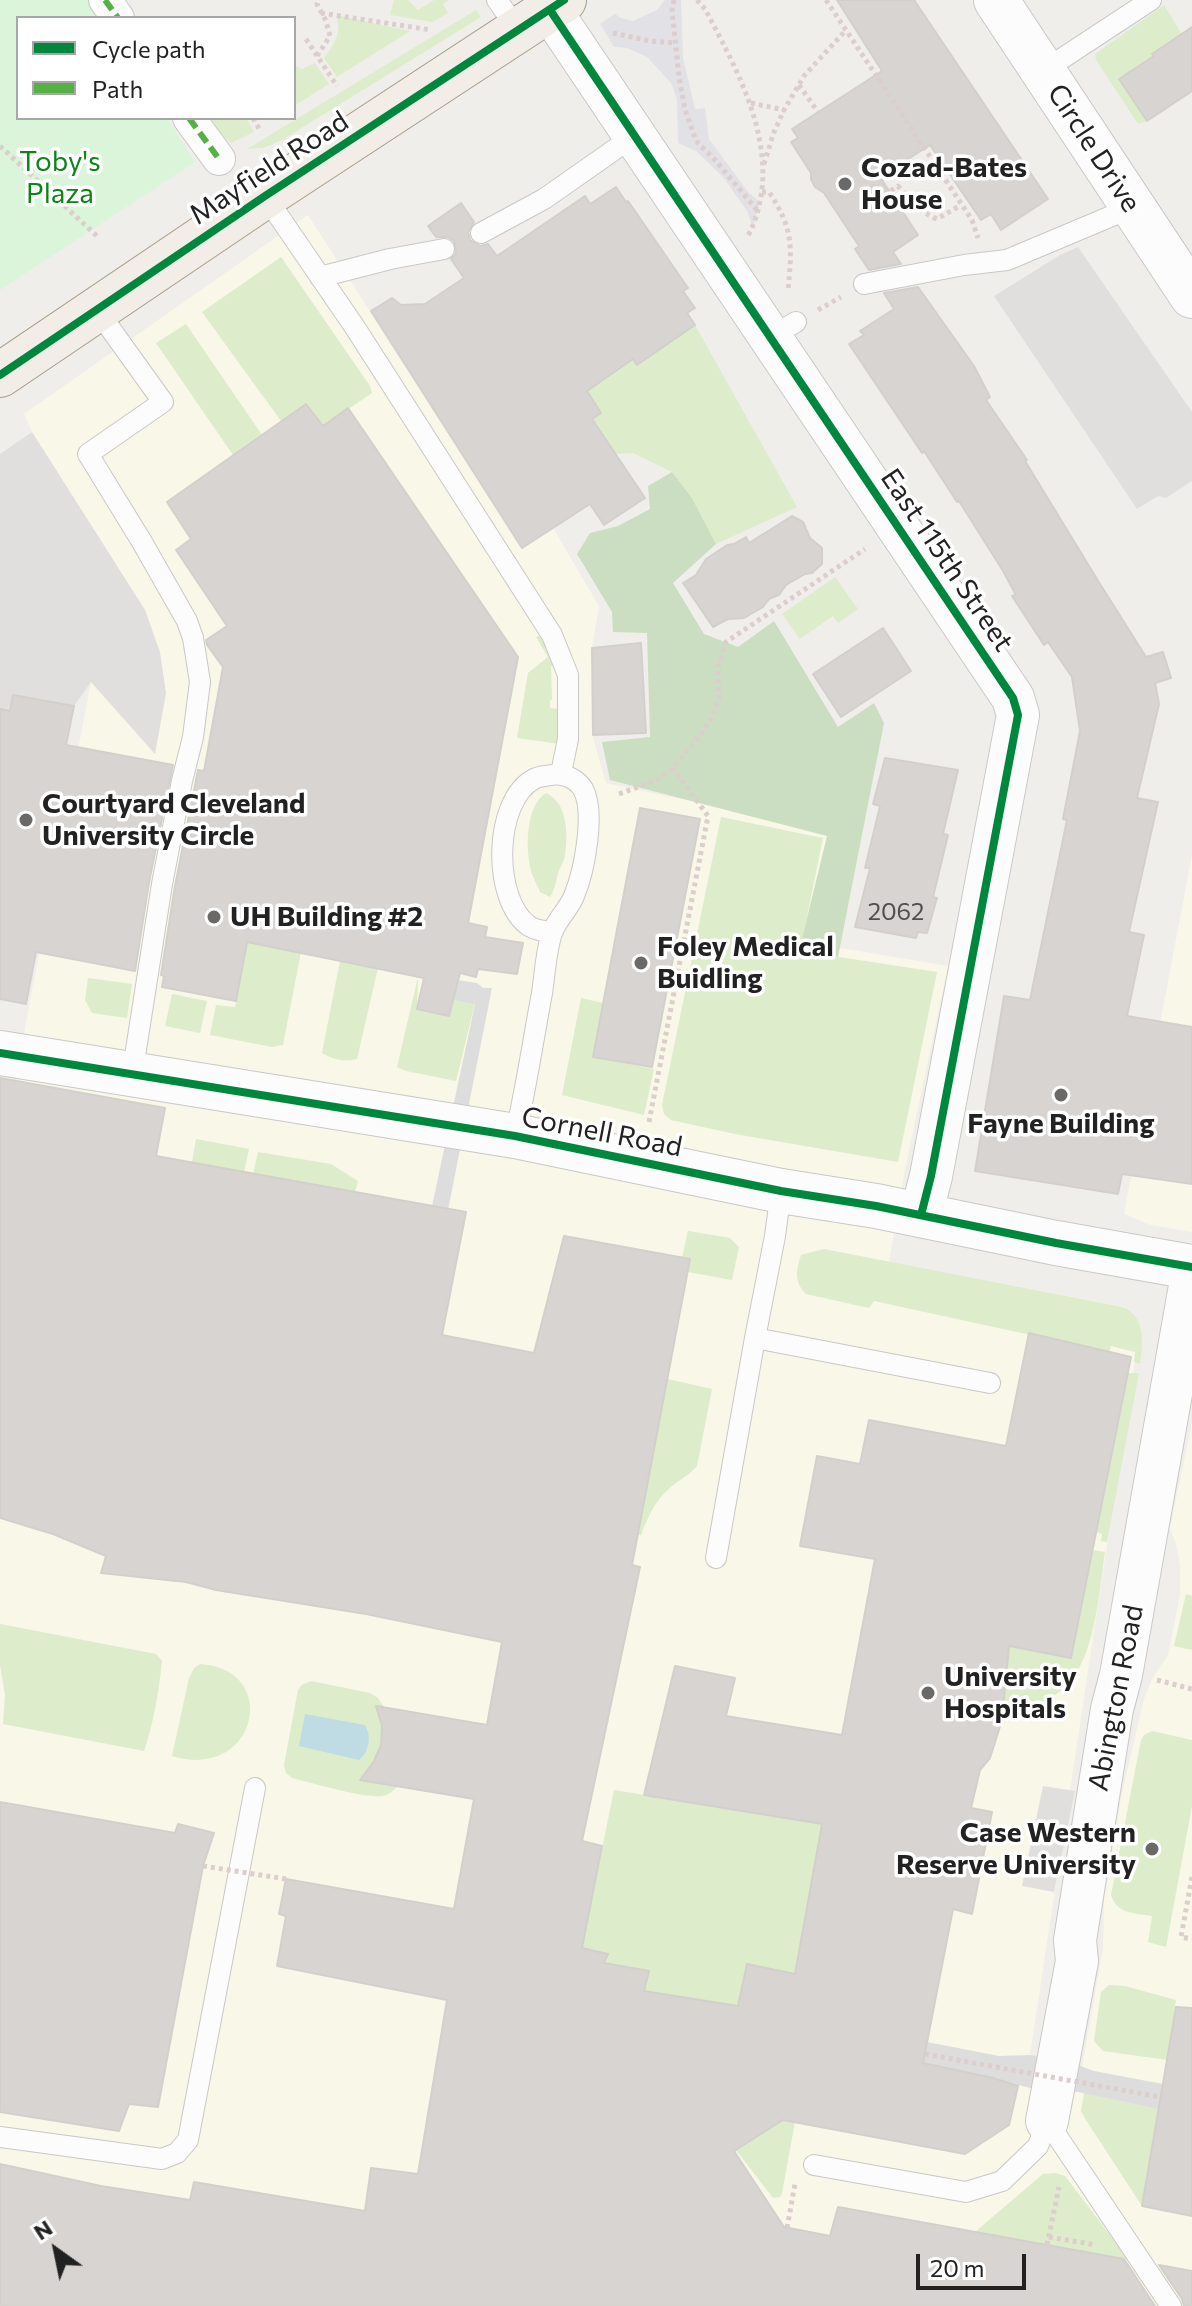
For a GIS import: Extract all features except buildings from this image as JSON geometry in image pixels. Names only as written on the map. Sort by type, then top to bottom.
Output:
[{"type":"main road","name":"Mayfield Road","points":[[0,375],[532,10]]},
{"type":"street","name":"Circle Drive","points":[[996,0],[1192,296]]},
{"type":"street","name":"East 115th Street","points":[[532,10],[634,136],[783,330],[1013,698],[1018,715],[921,1215]]},
{"type":"street","points":[[190,120],[219,159]]},
{"type":"street","name":"Cornell Road","points":[[0,1053],[515,1136],[781,1191],[876,1206],[1192,1267]]},
{"type":"street","name":"Abington Road","points":[[1047,2121],[1077,1961],[1075,1940],[1112,1709],[1121,1675],[1192,1275]]},
{"type":"lane","points":[[1043,71],[1151,0]]},
{"type":"lane","points":[[481,233],[544,199],[634,136]]},
{"type":"lane","points":[[265,196],[552,635],[568,675],[568,739],[561,773]]},
{"type":"lane","points":[[864,284],[1007,260],[1133,207]]},
{"type":"lane","points":[[320,277],[444,249]]},
{"type":"lane","points":[[97,310],[163,402],[88,454],[187,621],[200,682],[193,737],[162,884],[132,1075]]},
{"type":"lane","points":[[515,1136],[553,931],[574,898],[587,837],[588,807],[584,791],[579,784],[561,773],[535,778],[522,789],[511,805],[503,838],[503,869],[515,909],[530,926],[539,931],[553,931]]},
{"type":"lane","points":[[716,1558],[781,1191]]},
{"type":"lane","points":[[755,1338],[990,1383]]},
{"type":"lane","points":[[0,2137],[162,2159],[177,2153],[188,2140],[255,1788]]},
{"type":"lane","points":[[814,2165],[966,2192],[1002,2181],[1038,2146],[1047,2121]]},
{"type":"lane","points":[[1047,2121],[1171,2306]]},
{"type":"path","points":[[317,56],[330,36],[317,4],[319,0]]},
{"type":"path","points":[[674,0],[675,43],[685,109],[696,141],[757,210]]},
{"type":"path","points":[[697,0],[705,9],[739,73],[755,114],[762,155],[762,192],[756,221],[744,244]]},
{"type":"path","points":[[826,0],[972,220],[982,263]]},
{"type":"path","points":[[321,13],[431,30]]},
{"type":"path","points":[[762,172],[784,110],[818,59],[846,30]]},
{"type":"path","points":[[612,32],[675,43]]},
{"type":"path","points":[[306,39],[337,86]]},
{"type":"path","points":[[799,85],[818,112]]},
{"type":"path","points":[[750,103],[784,110]]},
{"type":"path","points":[[254,120],[261,132]]},
{"type":"path","points":[[0,146],[98,237]]},
{"type":"path","points":[[884,195],[898,186],[917,207],[937,219],[961,205]]},
{"type":"path","points":[[762,192],[769,192],[789,228],[788,292]]},
{"type":"path","points":[[783,330],[864,284]]},
{"type":"path","points":[[619,794],[659,779],[673,768],[710,721],[719,699],[718,668],[726,642],[875,541]]},
{"type":"path","points":[[651,1115],[708,816],[673,768]]},
{"type":"path","points":[[1152,1679],[1192,1689]]},
{"type":"path","points":[[203,1866],[286,1879]]},
{"type":"path","points":[[1192,1877],[1181,1937],[1192,1939]]},
{"type":"path","points":[[925,2054],[1160,2097]]},
{"type":"path","points":[[1049,2237],[1109,2247]]},
{"type":"shaded area","points":[[665,0],[681,0],[683,58],[695,109],[705,108],[709,139],[748,192],[760,202],[753,227],[747,211],[723,177],[696,151],[678,143],[677,99],[671,83],[647,57],[627,48],[614,47],[600,24],[615,14],[633,21],[657,10]]},
{"type":"shaded area","points":[[308,215],[522,548],[553,528],[599,606],[592,648],[593,738],[606,783],[709,805],[827,836],[811,943],[948,966],[889,1262],[1125,1307],[1140,1327],[1030,2055],[1082,2067],[1103,1949],[1104,1900],[1121,1798],[1144,1699],[1152,1679],[1168,1655],[1180,1595],[1180,1565],[1170,1528],[1192,1423],[1192,2306],[0,2306],[0,1077],[18,1080],[26,1022],[91,682],[154,753],[166,693],[145,610],[32,432],[24,414]]},
{"type":"shaded area","points":[[1078,247],[1192,412],[1192,481],[1166,498],[1158,496],[1137,509],[994,296]]},
{"type":"shaded area","points":[[32,432],[145,610],[160,652],[166,693],[155,754],[91,682],[74,706],[13,695],[10,711],[0,709],[0,454]]},
{"type":"shaded area","points":[[1192,855],[1192,1232],[1151,1225],[1124,1214]]},
{"type":"shaded area","points":[[1043,1786],[1075,1791],[1054,1892],[1022,1886]]},
{"type":"green space","name":"Toby's Plaza","points":[[0,0],[89,0],[100,16],[16,16],[16,120],[168,120],[195,162],[0,290]]},
{"type":"green space","points":[[394,0],[408,0],[418,10],[434,0],[449,0],[443,4],[448,13],[433,22],[390,15]]},
{"type":"green space","points":[[1164,5],[1182,34],[1119,79],[1147,121],[1138,124],[1095,54]]},
{"type":"green space","points":[[476,10],[481,17],[282,140],[263,148],[247,149]]},
{"type":"green space","points":[[336,15],[410,31],[337,77],[324,58],[336,38]]},
{"type":"green space","points":[[315,63],[329,84],[296,105],[296,66],[302,69]]},
{"type":"green space","points":[[211,120],[247,120],[254,132],[231,143]]},
{"type":"green space","points":[[281,257],[372,393],[323,426],[306,404],[281,421],[202,312]]},
{"type":"green space","points":[[186,324],[262,435],[233,455],[156,343]]},
{"type":"green space","points":[[695,325],[797,507],[716,544],[692,498],[672,472],[633,453],[616,454],[592,419],[601,413],[587,391],[633,359],[638,365]]},
{"type":"green space","points":[[672,472],[692,498],[716,544],[673,583],[704,634],[738,647],[774,621],[838,727],[874,703],[884,723],[838,957],[799,951],[827,836],[610,780],[602,742],[650,737],[647,633],[613,632],[612,612],[577,554],[590,533],[618,526],[650,509],[648,486]]},
{"type":"green space","points":[[835,577],[858,609],[838,623],[833,616],[800,639],[782,614]]},
{"type":"green space","points":[[541,635],[558,666],[551,666],[550,708],[559,709],[560,744],[517,738],[528,673],[548,657],[536,637]]},
{"type":"green space","points":[[546,793],[559,804],[566,829],[564,858],[550,897],[540,892],[533,876],[528,842],[534,808]]},
{"type":"green space","points":[[721,817],[823,838],[800,951],[937,972],[898,1162],[735,1134],[671,1120],[664,1114],[662,1105]]},
{"type":"green space","points":[[265,846],[301,952],[283,1045],[272,1047],[210,1035],[216,1005],[235,1007]]},
{"type":"green space","points":[[340,961],[378,968],[357,1059],[352,1060],[339,1060],[322,1053]]},
{"type":"green space","points":[[418,977],[417,1009],[449,1016],[453,1000],[475,1003],[456,1081],[397,1067]]},
{"type":"green space","points":[[88,978],[132,984],[127,1018],[92,1013],[85,1000]]},
{"type":"green space","points":[[172,994],[207,1001],[200,1033],[165,1026]]},
{"type":"green space","points":[[581,998],[603,1003],[593,1057],[654,1069],[644,1115],[562,1095]]},
{"type":"green space","points":[[196,1139],[249,1149],[244,1172],[192,1162]]},
{"type":"green space","points":[[258,1152],[331,1164],[358,1181],[355,1192],[253,1174]]},
{"type":"green space","points":[[688,1231],[730,1238],[739,1247],[732,1280],[688,1272],[690,1259],[682,1258]]},
{"type":"green space","points":[[824,1249],[1123,1307],[1136,1317],[1139,1324],[1142,1340],[1140,1364],[1134,1362],[1135,1352],[1111,1346],[1109,1352],[874,1301],[869,1308],[806,1294],[797,1276],[801,1255]]},
{"type":"green space","points":[[1127,1373],[1139,1373],[1107,1542],[1101,1541],[1102,1534],[1095,1532]]},
{"type":"green space","points":[[667,1379],[712,1389],[697,1466],[664,1493],[641,1535],[638,1535]]},
{"type":"green space","points":[[1092,1550],[1105,1552],[1094,1625],[1083,1661],[1059,1692],[1022,1715],[1016,1706],[1004,1711],[1008,1646],[1071,1657]]},
{"type":"green space","points":[[1186,1594],[1192,1596],[1192,1650],[1174,1646]]},
{"type":"green space","points":[[0,1624],[156,1654],[162,1661],[161,1672],[144,1751],[3,1724],[5,1695],[0,1665]]},
{"type":"green space","points":[[200,1664],[226,1670],[242,1684],[250,1702],[249,1722],[240,1740],[224,1753],[201,1760],[172,1756],[189,1678]]},
{"type":"green space","points":[[311,1681],[370,1693],[378,1698],[384,1707],[377,1707],[380,1745],[361,1780],[398,1786],[391,1792],[382,1796],[350,1793],[292,1778],[286,1773],[284,1765],[298,1690]]},
{"type":"green space","points":[[1152,1731],[1192,1740],[1192,1806],[1166,1947],[1148,1942],[1152,1916],[1122,1909],[1111,1895],[1141,1740]]},
{"type":"green space","points":[[614,1790],[822,1824],[795,1974],[747,1964],[738,2006],[644,1991],[648,1971],[604,1963],[608,1954],[582,1948]]},
{"type":"green space","points":[[1109,1985],[1125,1986],[1176,2000],[1167,2060],[1103,2051],[1094,2041],[1101,1992]]},
{"type":"green space","points":[[1084,2093],[1158,2109],[1142,2206],[1081,2111]]},
{"type":"green space","points":[[797,2111],[782,2193],[780,2197],[773,2198],[736,2150]]},
{"type":"green space","points":[[1043,2174],[1065,2176],[1129,2260],[975,2232]]},
{"type":"water","points":[[305,1714],[365,1725],[369,1739],[359,1760],[299,1746]]},
{"type":"pier","points":[[458,980],[492,988],[448,1210],[432,1206],[475,1004],[453,1000]]},
{"type":"pier","points":[[927,2042],[999,2056],[1050,2058],[1094,2071],[1163,2084],[1158,2109],[1078,2092],[1044,2091],[923,2063]]},
{"type":"marked path","points":[[105,0],[117,16]]},
{"type":"marked path","points":[[190,120],[219,159]]},
{"type":"cycle path","points":[[0,375],[564,0]]},
{"type":"cycle path","points":[[550,10],[1013,698],[1018,715],[921,1215]]},
{"type":"cycle path","points":[[0,1053],[515,1136],[781,1191],[876,1206],[1192,1267]]},
{"type":"place","name":"Cozad-Bates House","points":[[845,184]]},
{"type":"place","name":"Courtyard Cleveland University Circle","points":[[26,820]]},
{"type":"place","name":"UH Building #2","points":[[214,917]]},
{"type":"place","name":"Foley Medical Buidling","points":[[641,963]]},
{"type":"place","name":"Fayne Building","points":[[1061,1095]]},
{"type":"place","name":"University Hospitals","points":[[928,1693]]},
{"type":"place","name":"Case Western Reserve University","points":[[1152,1849]]}]
